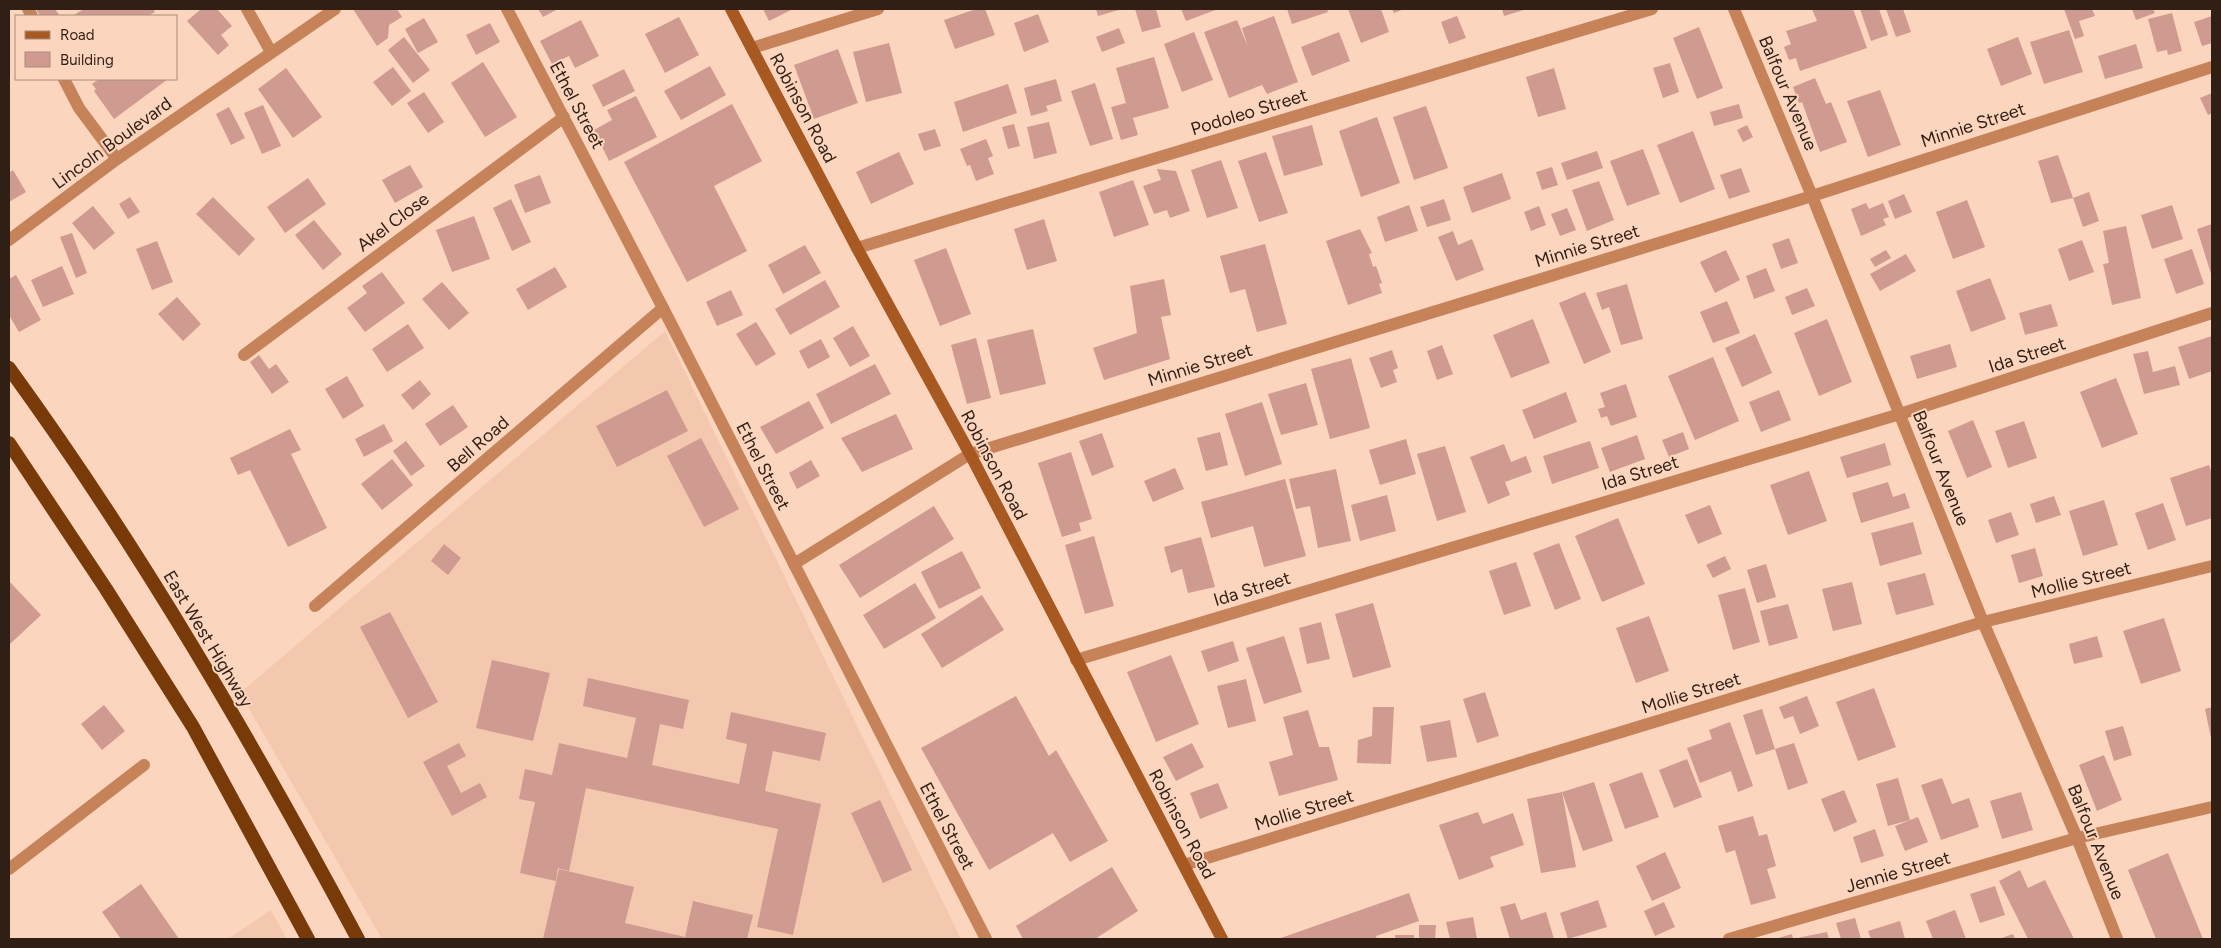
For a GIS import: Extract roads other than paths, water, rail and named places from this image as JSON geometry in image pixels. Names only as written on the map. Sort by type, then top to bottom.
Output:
[{"type":"highway","name":"East West Highway","points":[[9,368],[42,413],[135,555],[217,688],[310,849],[358,939]]},
{"type":"highway","points":[[9,443],[106,589],[193,727],[308,939]]},
{"type":"main road","name":"Robinson Road","points":[[731,9],[857,248],[970,454],[1222,939]]},
{"type":"street","points":[[247,9],[271,52]]},
{"type":"street","name":"Lincoln Boulevard","points":[[9,240],[117,159],[335,9]]},
{"type":"street","name":"Ethel Street","points":[[507,9],[663,308],[986,939]]},
{"type":"street","points":[[752,48],[878,9]]},
{"type":"street","name":"Podoleo Street","points":[[857,248],[1652,9]]},
{"type":"street","name":"Balfour Avenue","points":[[1734,9],[1812,196],[1983,622],[2078,838],[2117,939]]},
{"type":"street","name":"Minnie Street","points":[[794,564],[970,454],[1812,196],[2212,67]]},
{"type":"street","points":[[65,80],[79,108],[117,159]]},
{"type":"street","name":"Akel Close","points":[[244,355],[564,117]]},
{"type":"street","name":"Bell Road","points":[[315,606],[663,308]]},
{"type":"street","name":"Ida Street","points":[[1076,660],[1900,414],[2212,313]]},
{"type":"street","name":"Mollie Street","points":[[1184,865],[1983,622],[2212,566]]},
{"type":"street","points":[[9,869],[144,765]]},
{"type":"street","name":"Jennie Street","points":[[1728,939],[2078,838],[2212,807]]}]
